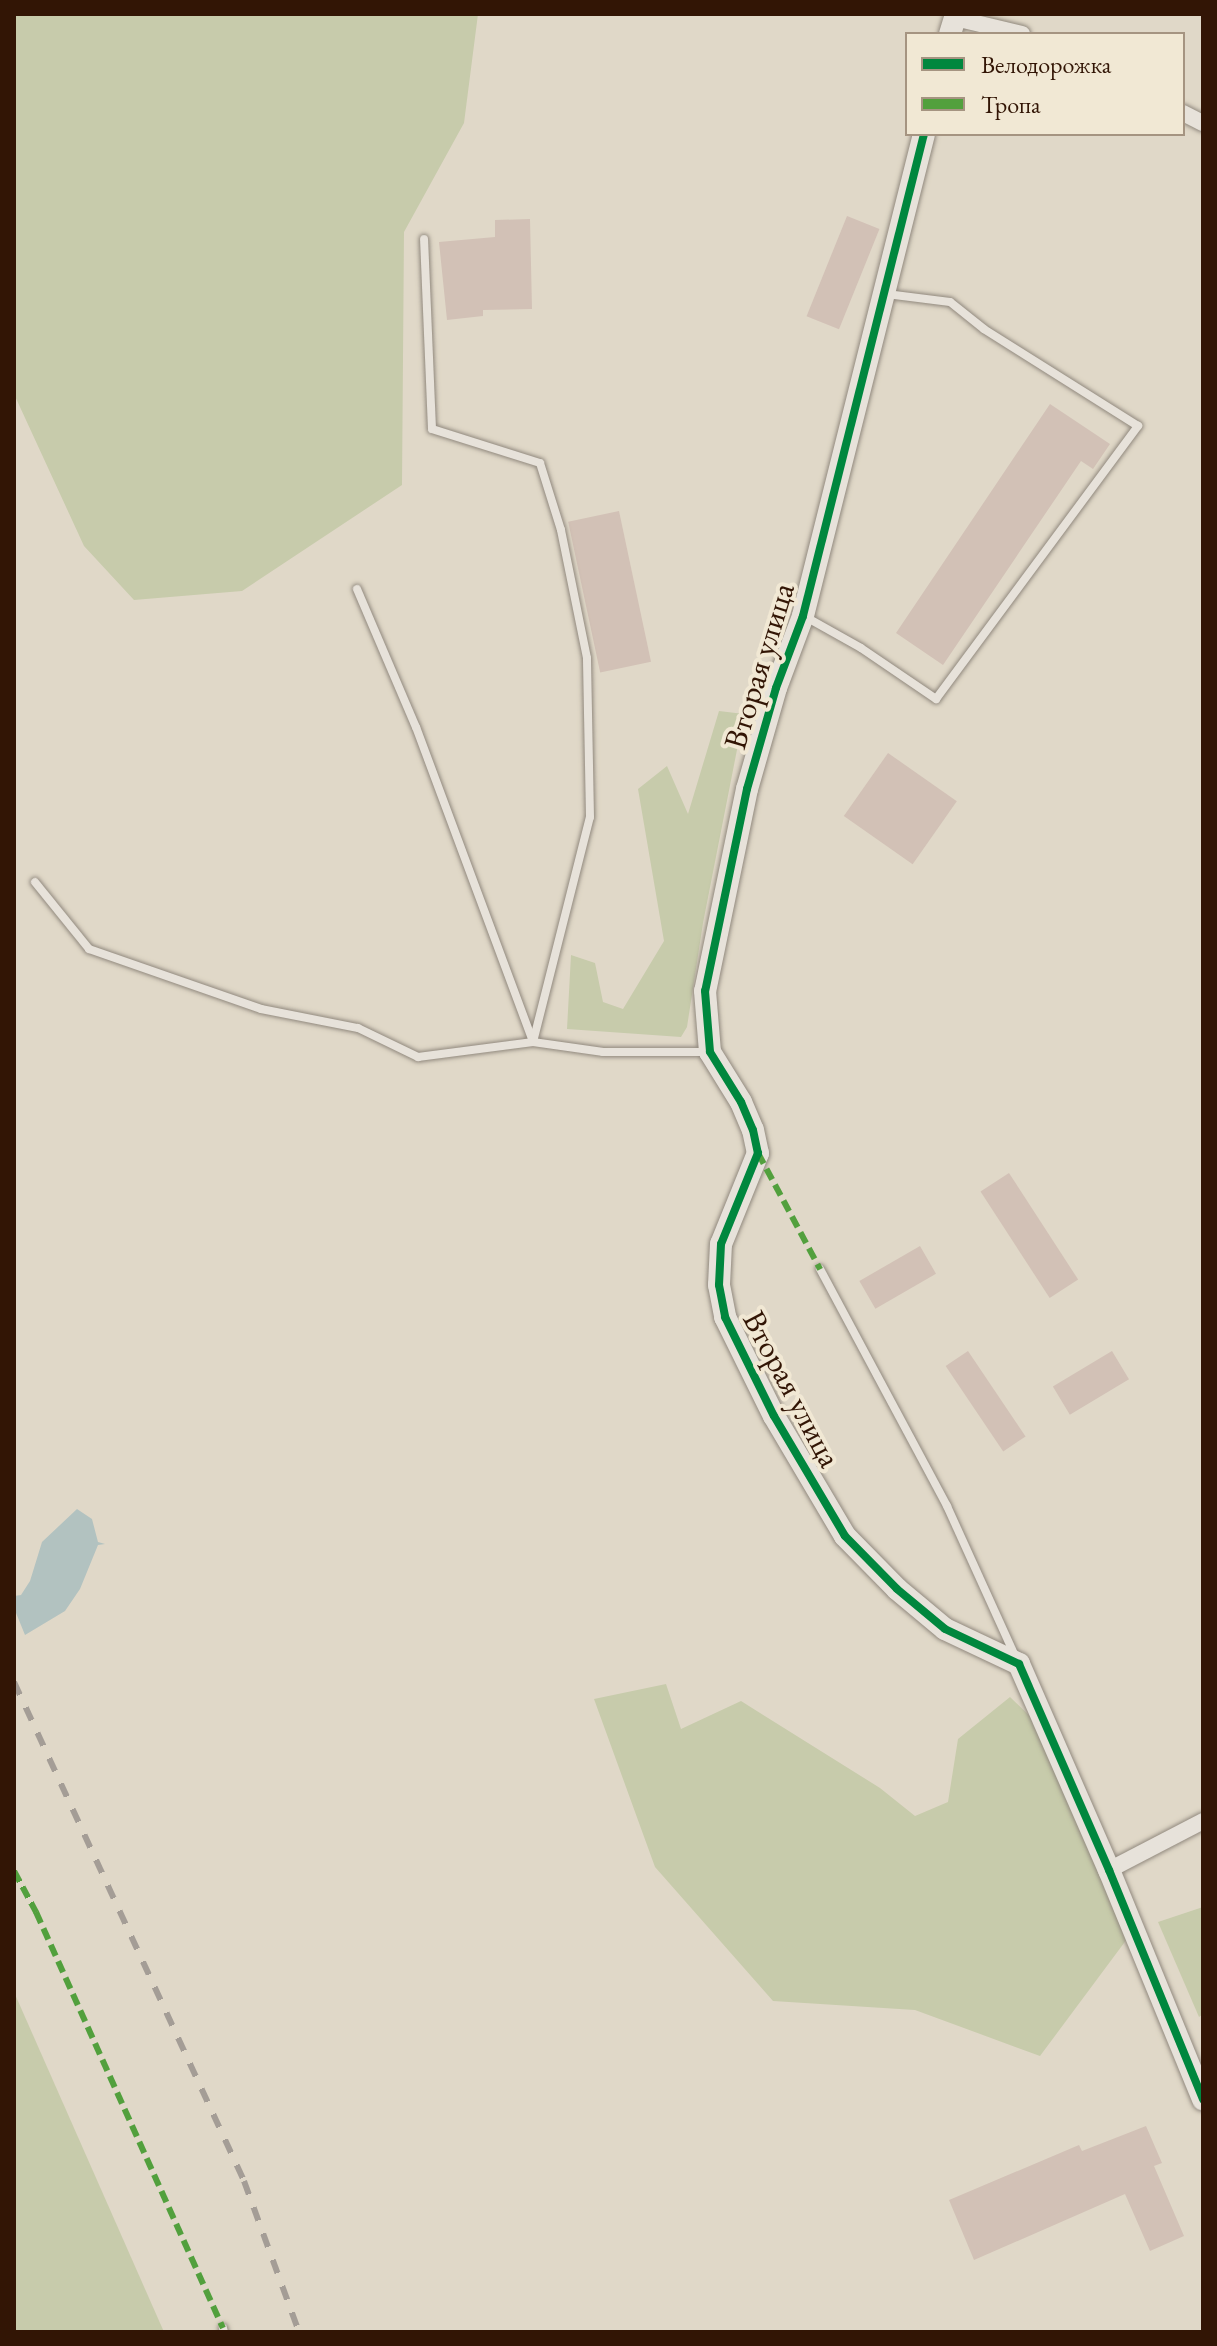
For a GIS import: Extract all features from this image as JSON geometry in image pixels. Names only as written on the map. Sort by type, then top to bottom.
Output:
[{"type":"street","points":[[954,22],[1011,32]]},
{"type":"street","points":[[1185,114],[1203,123]]},
{"type":"street","name":"Вторая улица","points":[[924,136],[803,616],[776,688],[747,789],[705,991],[710,1052],[741,1102],[753,1130],[758,1153],[721,1244],[719,1285],[725,1317],[774,1416],[845,1536],[897,1589],[945,1629],[1019,1664]]},
{"type":"street","points":[[1019,1664],[1109,1870],[1203,2099]]},
{"type":"street","points":[[1109,1870],[1203,1821]]},
{"type":"lane","points":[[424,239],[432,429],[540,463],[561,530],[587,658],[590,817],[533,1042]]},
{"type":"lane","points":[[803,616],[861,648],[936,699],[1138,426],[984,329],[950,302],[885,294]]},
{"type":"lane","points":[[357,589],[416,727],[533,1042]]},
{"type":"lane","points":[[35,882],[89,949],[261,1009],[358,1028],[418,1057],[533,1042],[603,1052],[710,1052]]},
{"type":"lane","points":[[820,1269],[947,1506],[1019,1664]]},
{"type":"green space","points":[[14,14],[478,14],[464,123],[404,232],[402,485],[242,591],[134,600],[84,546],[14,394]]},
{"type":"green space","points":[[719,711],[744,714],[703,923],[687,1027],[681,1037],[567,1029],[571,955],[595,963],[603,1002],[623,1009],[664,941],[638,789],[667,766],[688,814]]},
{"type":"green space","points":[[666,1684],[681,1729],[741,1701],[880,1788],[915,1816],[948,1802],[958,1739],[1010,1697],[1035,1721],[1127,1939],[1040,2056],[915,2010],[773,2001],[655,1867],[594,1699]]},
{"type":"green space","points":[[1203,1907],[1203,2014],[1199,2017],[1158,1922]]},
{"type":"green space","points":[[14,1992],[164,2332],[14,2332]]},
{"type":"shaded area","points":[[77,1509],[92,1519],[98,1542],[105,1544],[98,1545],[80,1589],[65,1611],[25,1635],[14,1608],[14,1596],[21,1595],[30,1581],[42,1542]]},
{"type":"building","points":[[847,216],[879,229],[839,329],[807,316]]},
{"type":"building","points":[[530,219],[532,309],[483,310],[483,316],[447,320],[439,242],[495,237],[495,220]]},
{"type":"building","points":[[1050,404],[1110,444],[1093,469],[1081,461],[943,665],[896,633]]},
{"type":"building","points":[[619,511],[651,662],[600,672],[568,522]]},
{"type":"building","points":[[888,753],[957,801],[913,864],[844,816]]},
{"type":"building","points":[[1009,1173],[1078,1280],[1050,1298],[980,1192]]},
{"type":"building","points":[[920,1246],[936,1274],[875,1309],[859,1281]]},
{"type":"building","points":[[968,1351],[1026,1436],[1003,1451],[946,1366]]},
{"type":"building","points":[[1112,1351],[1129,1379],[1070,1415],[1053,1387]]},
{"type":"building","points":[[1146,2126],[1162,2163],[1154,2166],[1184,2236],[1150,2251],[1125,2194],[974,2260],[949,2200],[1079,2145],[1082,2151]]},
{"type":"railway","points":[[14,1682],[244,2181],[299,2332]]},
{"type":"marked path","points":[[758,1153],[820,1269]]},
{"type":"marked path","points":[[14,1871],[36,1912],[223,2328]]},
{"type":"cycle path","points":[[923,136],[803,616],[776,688],[747,789],[705,991],[710,1052],[741,1102],[753,1130],[758,1153],[721,1244],[719,1285],[725,1317],[774,1416],[845,1536],[897,1589],[945,1629],[1019,1664],[1109,1870],[1203,2099]]}]
